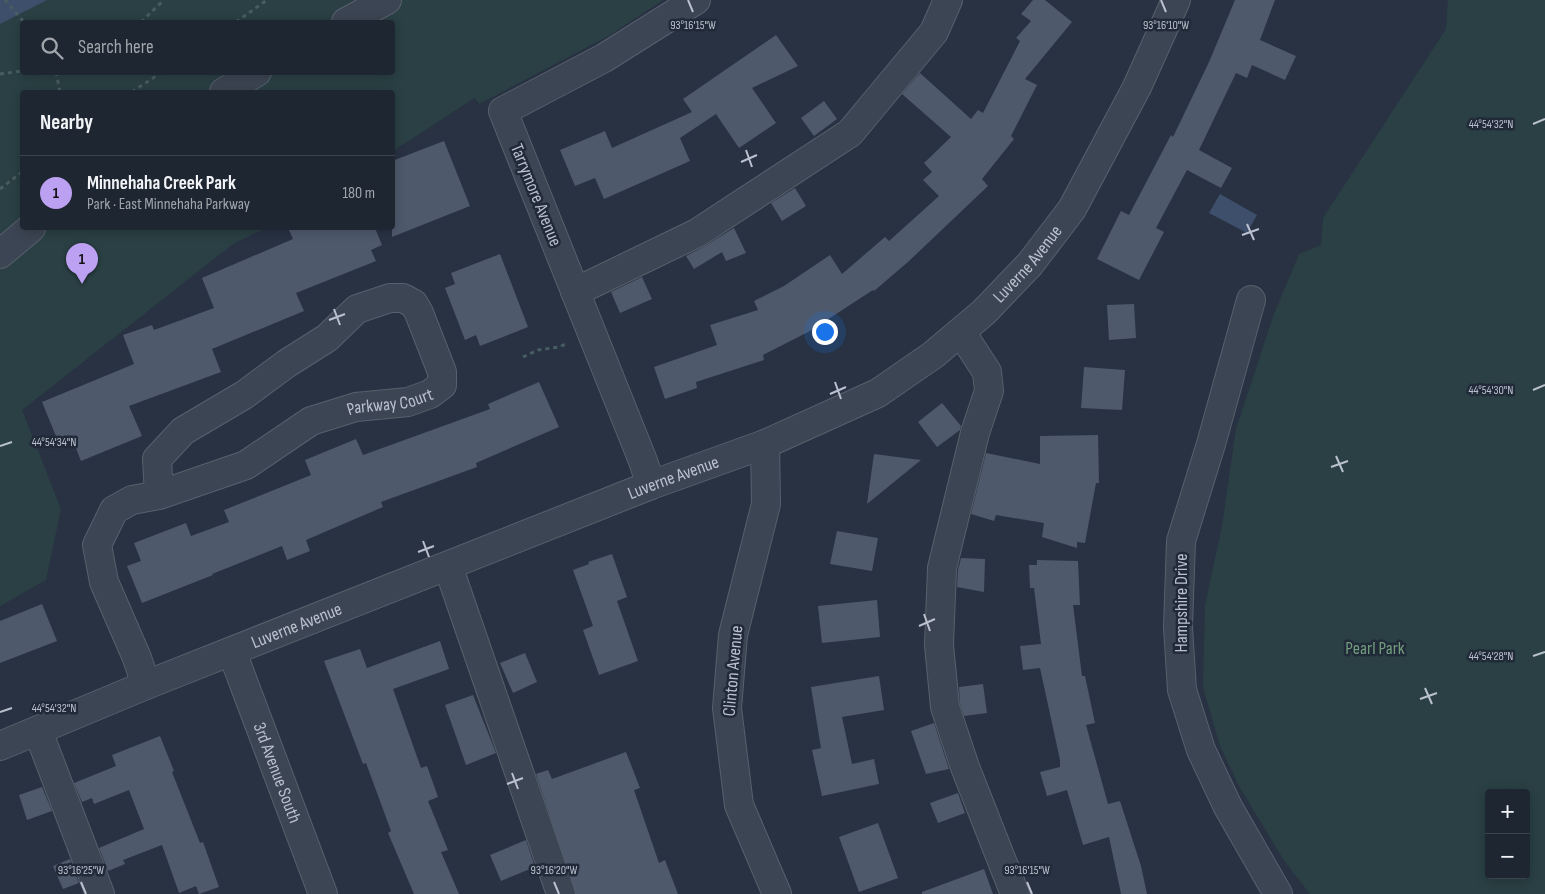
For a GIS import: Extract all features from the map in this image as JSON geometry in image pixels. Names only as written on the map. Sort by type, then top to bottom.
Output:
[{"type":"street","points":[[350,20],[387,0]]},
{"type":"street","name":"Tarrymore Avenue","points":[[651,485],[504,111],[604,58],[696,0]]},
{"type":"street","points":[[575,292],[697,233],[850,133],[934,32],[948,0]]},
{"type":"street","name":"Luverne Avenue","points":[[0,746],[146,685],[651,485],[765,444],[878,393],[933,356],[984,312],[1030,264],[1072,209],[1137,87],[1176,0]]},
{"type":"street","points":[[227,90],[252,75]]},
{"type":"street","points":[[0,254],[29,230]]},
{"type":"street","name":"Parkway Court","points":[[146,685],[137,658],[104,582],[97,544],[114,510],[132,500],[159,495],[246,465],[311,421],[356,407],[408,402],[430,394],[442,385],[442,372],[414,304],[403,298],[390,298],[356,310],[327,338],[286,364],[244,395],[183,431],[157,458],[159,495]]},
{"type":"street","name":"Hampshire Drive","points":[[1251,300],[1211,444],[1181,541],[1178,627],[1182,690],[1201,750],[1228,807],[1278,894]]},
{"type":"street","points":[[961,332],[987,372],[989,391],[975,433],[942,568],[939,645],[945,707],[964,767],[1015,894]]},
{"type":"street","name":"Clinton Avenue","points":[[765,444],[766,504],[733,635],[727,708],[739,805],[777,894]]},
{"type":"street","points":[[448,566],[561,894]]},
{"type":"street","name":"3rd Avenue South","points":[[232,652],[323,894]]},
{"type":"street","points":[[38,731],[100,894]]},
{"type":"path","points":[[5,0],[22,20]]},
{"type":"path","points":[[142,20],[164,0]]},
{"type":"path","points":[[239,20],[266,0]]},
{"type":"path","points":[[0,74],[20,71]]},
{"type":"path","points":[[57,75],[60,90]]},
{"type":"path","points":[[135,90],[158,75]]},
{"type":"path","points":[[0,189],[20,174]]},
{"type":"path","points":[[523,357],[538,350],[559,347],[592,334]]},
{"type":"green space","points":[[0,0],[663,0],[610,35],[479,104],[475,98],[473,99],[395,150],[395,90],[20,90],[20,230],[261,230],[233,244],[22,410],[61,509],[46,580],[0,606]]},
{"type":"green space","name":"Pearl Park","points":[[1448,0],[1545,0],[1545,894],[1310,894],[1285,862],[1240,788],[1220,746],[1203,687],[1205,605],[1222,526],[1236,429],[1274,314],[1299,254],[1321,245],[1323,218],[1446,29]]},
{"type":"water","points":[[0,0],[47,0],[0,24]]},
{"type":"water","points":[[1220,194],[1257,215],[1247,233],[1209,213]]},
{"type":"building","points":[[1033,0],[1045,0],[1072,22],[1025,79],[1037,85],[1011,136],[1014,139],[982,179],[988,186],[908,262],[874,291],[810,331],[763,355],[764,360],[696,382],[697,388],[665,399],[654,367],[717,345],[710,325],[758,310],[754,301],[784,286],[830,255],[842,274],[885,237],[889,241],[939,196],[923,180],[932,172],[924,163],[951,137],[902,94],[920,73],[971,119],[978,110],[983,113],[1020,41],[1016,38],[1031,21],[1021,14]]},
{"type":"building","points":[[1235,0],[1275,0],[1260,40],[1296,56],[1285,80],[1252,65],[1247,78],[1236,73],[1199,150],[1232,168],[1221,188],[1187,170],[1156,228],[1164,232],[1139,280],[1097,259],[1121,211],[1129,215],[1171,135],[1173,137],[1209,62]]},
{"type":"building","points":[[776,35],[798,66],[752,88],[776,123],[739,148],[716,114],[680,138],[690,161],[604,199],[595,178],[575,186],[560,150],[605,131],[612,148],[692,112],[683,99]]},
{"type":"building","points":[[824,101],[837,119],[814,136],[801,118]]},
{"type":"building","points":[[444,141],[470,206],[392,237],[392,230],[395,230],[395,160]]},
{"type":"building","points":[[795,188],[806,206],[782,221],[771,203]]},
{"type":"building","points":[[734,228],[746,253],[726,261],[722,252],[694,269],[686,256]]},
{"type":"building","points":[[289,230],[376,230],[382,245],[371,250],[376,261],[296,293],[304,311],[212,349],[221,372],[129,406],[142,436],[81,461],[73,441],[60,446],[42,402],[134,364],[123,335],[152,325],[154,330],[214,308],[202,278],[293,239]]},
{"type":"building","points":[[500,254],[528,327],[480,346],[476,335],[465,340],[445,288],[455,284],[451,273]]},
{"type":"building","points":[[642,277],[652,299],[620,313],[611,292]]},
{"type":"building","points":[[1134,304],[1136,338],[1109,340],[1107,305]]},
{"type":"building","points":[[1084,367],[1125,370],[1122,410],[1081,408]]},
{"type":"building","points":[[539,382],[559,427],[476,463],[477,467],[381,502],[383,507],[306,540],[310,551],[287,560],[282,546],[142,603],[127,566],[141,561],[134,543],[186,523],[191,536],[229,522],[224,510],[311,475],[305,460],[356,439],[363,455],[490,409],[488,404]]},
{"type":"building","points":[[942,403],[961,426],[960,430],[937,447],[918,422]]},
{"type":"building","points":[[1098,435],[1099,483],[1096,483],[1085,543],[1077,542],[1077,548],[1042,537],[1044,523],[996,515],[994,521],[971,514],[986,453],[1040,464],[1040,436]]},
{"type":"building","points":[[874,454],[921,460],[867,504]]},
{"type":"building","points":[[837,531],[878,538],[872,571],[830,564]]},
{"type":"building","points":[[612,554],[627,597],[617,601],[638,661],[599,675],[583,630],[593,626],[573,570],[589,564],[588,562]]},
{"type":"building","points":[[961,558],[985,559],[984,592],[957,587]]},
{"type":"building","points":[[1037,560],[1078,561],[1080,605],[1073,605],[1082,676],[1085,676],[1095,723],[1086,725],[1108,804],[1120,801],[1141,866],[1147,894],[1121,894],[1109,837],[1083,845],[1067,790],[1047,796],[1040,772],[1060,767],[1060,760],[1040,668],[1023,670],[1020,646],[1041,644],[1034,588],[1030,588],[1029,565],[1037,565]]},
{"type":"building","points":[[877,600],[880,637],[822,643],[818,606]]},
{"type":"building","points":[[42,604],[57,641],[0,663],[0,621]]},
{"type":"building","points":[[440,641],[449,669],[393,689],[421,768],[427,766],[438,797],[428,801],[448,850],[441,852],[459,894],[414,894],[388,833],[391,831],[366,763],[363,764],[324,661],[360,649],[367,668]]},
{"type":"building","points":[[525,653],[537,682],[513,693],[500,663]]},
{"type":"building","points":[[879,676],[884,710],[842,717],[852,764],[874,759],[879,784],[822,796],[812,750],[821,748],[811,687]]},
{"type":"building","points":[[983,684],[987,713],[964,716],[960,704],[959,687]]},
{"type":"building","points":[[473,695],[496,753],[466,765],[445,705]]},
{"type":"building","points":[[934,723],[949,769],[926,774],[911,731]]},
{"type":"building","points":[[160,736],[174,771],[172,772],[200,843],[203,842],[219,887],[199,894],[196,886],[179,893],[162,845],[123,860],[125,864],[108,871],[99,848],[144,829],[129,790],[94,804],[92,798],[82,802],[74,783],[116,766],[112,755]]},
{"type":"building","points":[[626,752],[640,788],[634,790],[659,863],[665,860],[678,894],[576,894],[536,774],[548,770],[552,779]]},
{"type":"building","points":[[42,787],[52,811],[27,820],[19,795]]},
{"type":"building","points":[[958,793],[965,813],[938,823],[930,803]]},
{"type":"building","points":[[878,823],[898,878],[859,892],[839,837]]},
{"type":"building","points":[[526,840],[535,867],[501,881],[490,855]]},
{"type":"building","points":[[70,859],[79,883],[63,889],[53,866]]},
{"type":"building","points":[[984,869],[993,894],[922,894],[922,892]]},
{"type":"place","name":"Minnehaha Creek Park","points":[[82,284]]}]
